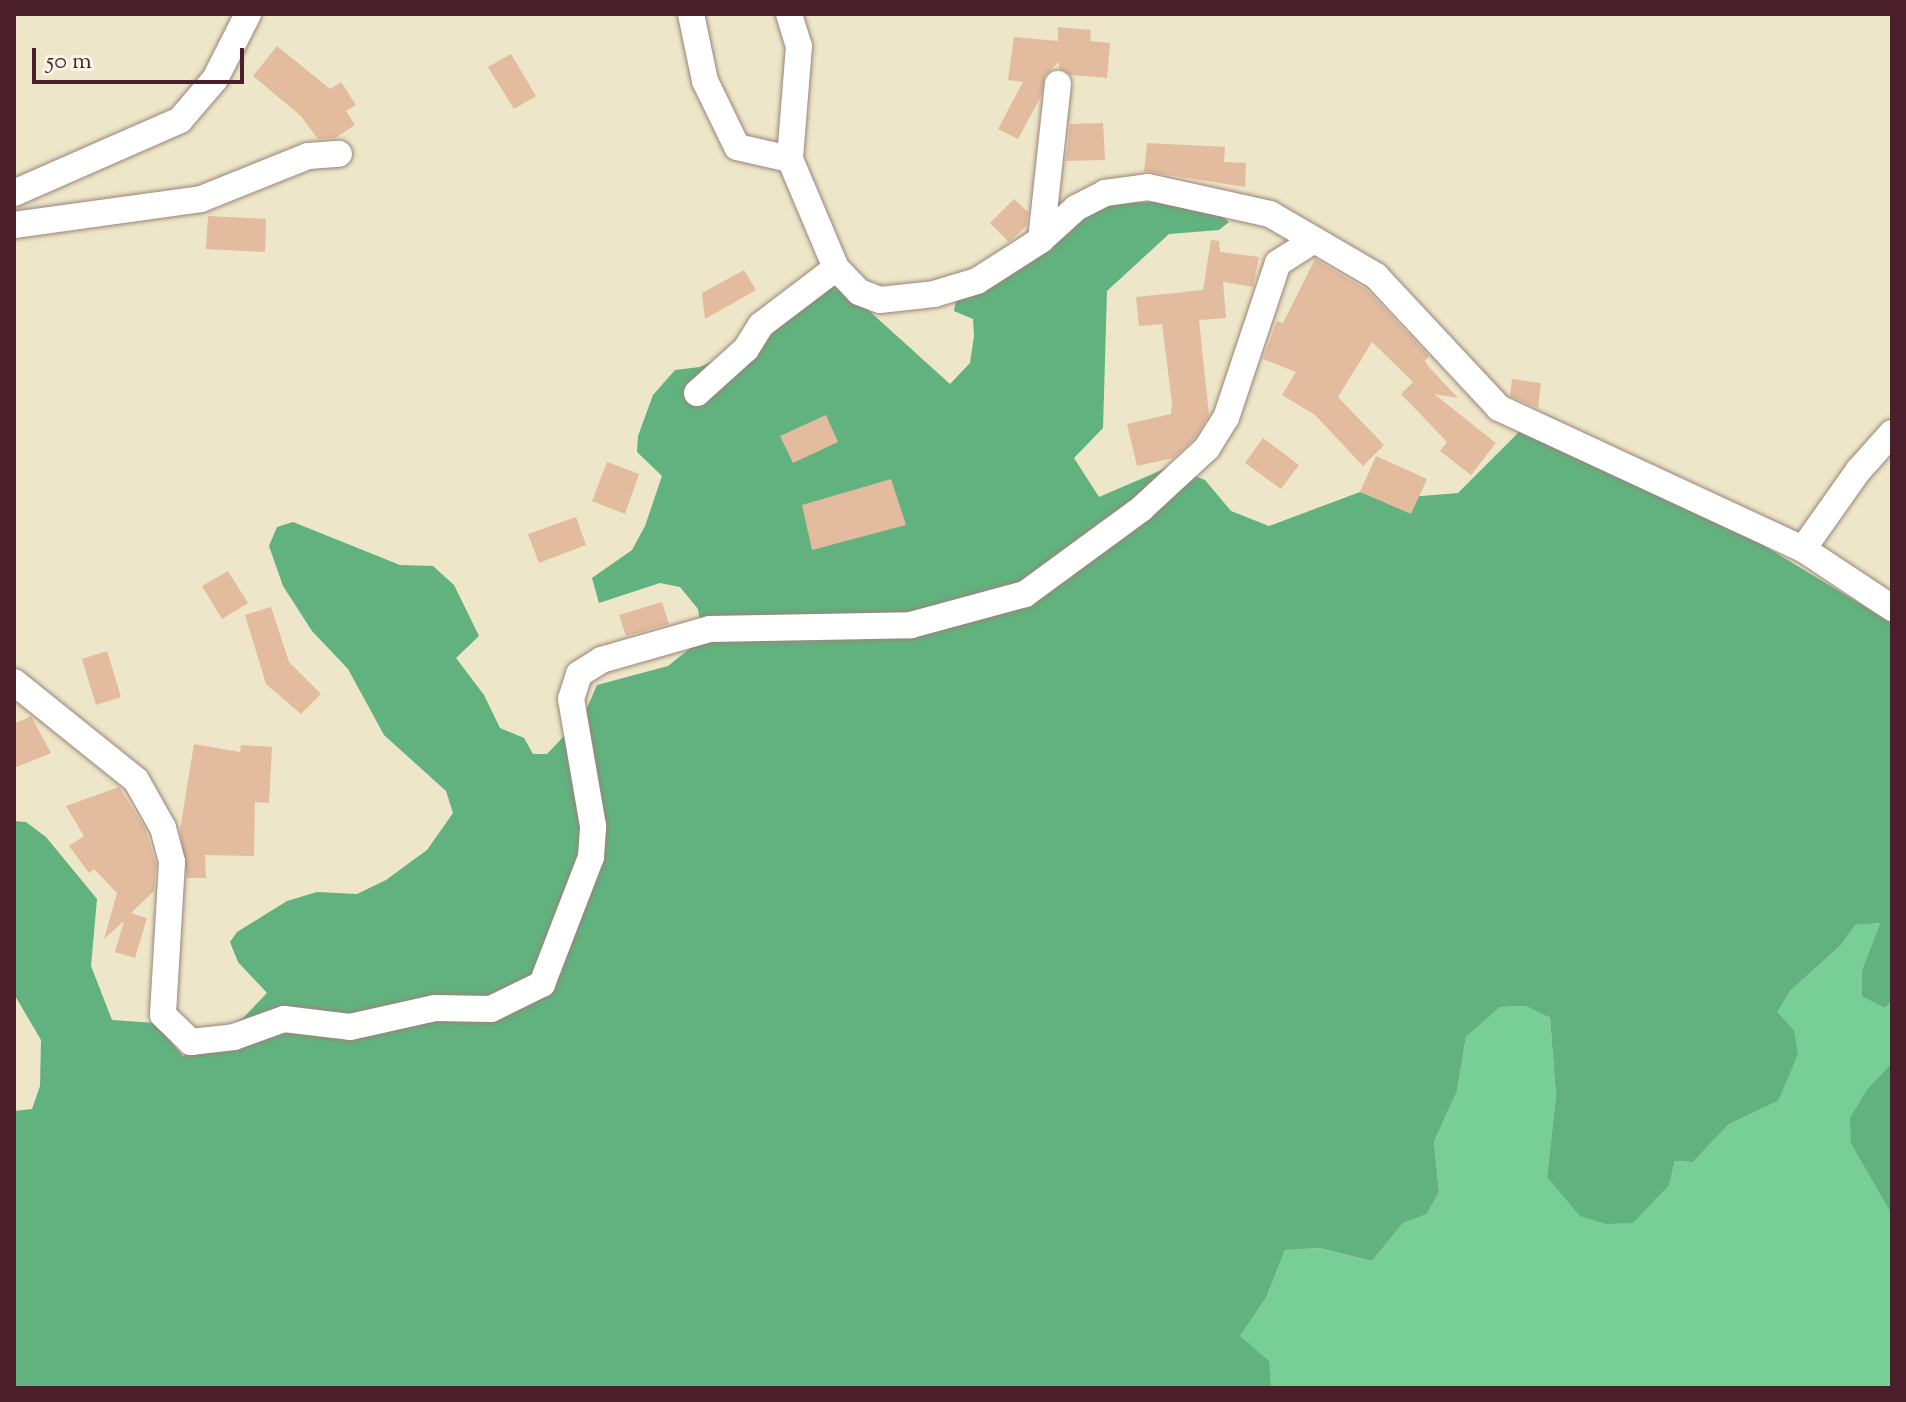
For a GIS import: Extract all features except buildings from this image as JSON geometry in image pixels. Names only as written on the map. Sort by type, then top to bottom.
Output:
[{"type":"street","points":[[14,193],[180,120],[215,79],[248,14]]},
{"type":"street","points":[[691,14],[705,81],[737,147],[790,159]]},
{"type":"street","points":[[789,14],[799,46],[790,159],[836,268],[859,292],[880,300],[934,294],[977,281],[1041,240],[1076,208],[1105,193],[1148,187],[1270,214],[1376,276],[1499,408],[1803,549],[1892,608]]},
{"type":"street","points":[[1041,240],[1058,84]]},
{"type":"street","points":[[14,225],[201,199],[308,156],[339,154]]},
{"type":"street","points":[[20,692],[136,780],[163,828],[172,862],[163,1015],[191,1042],[234,1037],[284,1019],[350,1027],[435,1008],[491,1009],[542,984],[591,857],[593,826],[571,699],[579,674],[601,660],[710,629],[911,625],[1025,594],[1141,509],[1207,448],[1226,418],[1278,263],[1314,240]]},
{"type":"street","points":[[697,393],[746,349],[761,325],[836,268]]},
{"type":"street","points":[[1803,549],[1858,471],[1892,433]]},
{"type":"green space","points":[[1155,202],[1218,213],[1229,222],[1219,230],[1169,234],[1107,291],[1103,428],[1074,458],[1099,497],[1171,466],[1205,480],[1231,511],[1269,526],[1360,492],[1398,498],[1458,493],[1520,431],[1738,530],[1892,623],[1892,1000],[1885,1008],[1862,996],[1862,970],[1880,923],[1855,925],[1840,946],[1790,991],[1777,1012],[1794,1030],[1798,1054],[1778,1101],[1729,1124],[1693,1162],[1675,1161],[1669,1185],[1633,1223],[1606,1224],[1580,1216],[1547,1177],[1556,1096],[1550,1018],[1526,1006],[1500,1007],[1466,1037],[1457,1091],[1434,1142],[1439,1192],[1427,1214],[1403,1223],[1372,1261],[1320,1248],[1285,1250],[1266,1298],[1240,1336],[1269,1361],[1271,1388],[14,1388],[14,1111],[32,1109],[40,1086],[41,1040],[14,994],[14,821],[26,822],[46,837],[97,899],[91,966],[112,1020],[155,1023],[183,1056],[244,1017],[267,993],[238,962],[230,942],[237,932],[287,901],[317,892],[357,894],[386,880],[427,850],[453,813],[446,791],[384,735],[348,669],[312,631],[283,586],[269,546],[277,527],[293,522],[400,565],[433,566],[454,585],[479,636],[456,658],[484,695],[500,728],[524,738],[533,754],[547,754],[584,715],[597,685],[668,666],[703,638],[698,609],[680,587],[660,583],[599,603],[592,578],[632,550],[645,526],[662,476],[637,452],[638,436],[653,395],[675,370],[700,367],[731,353],[835,280],[950,384],[970,363],[974,336],[973,319],[954,311],[956,300],[1105,203]]},
{"type":"green space","points":[[1880,923],[1862,970],[1885,1008],[1892,1000],[1892,1063],[1868,1088],[1851,1144],[1892,1215],[1892,1388],[1271,1388],[1240,1336],[1266,1298],[1285,1250],[1320,1248],[1372,1261],[1403,1223],[1427,1214],[1439,1192],[1434,1142],[1457,1091],[1466,1037],[1500,1007],[1526,1006],[1550,1018],[1556,1096],[1547,1177],[1669,1185],[1675,1161],[1693,1162],[1729,1124],[1778,1101],[1794,1030],[1776,1012],[1790,991],[1840,946],[1854,925]]},
{"type":"green space","points":[[1892,1063],[1892,1215],[1851,1144],[1850,1118],[1868,1088]]}]
